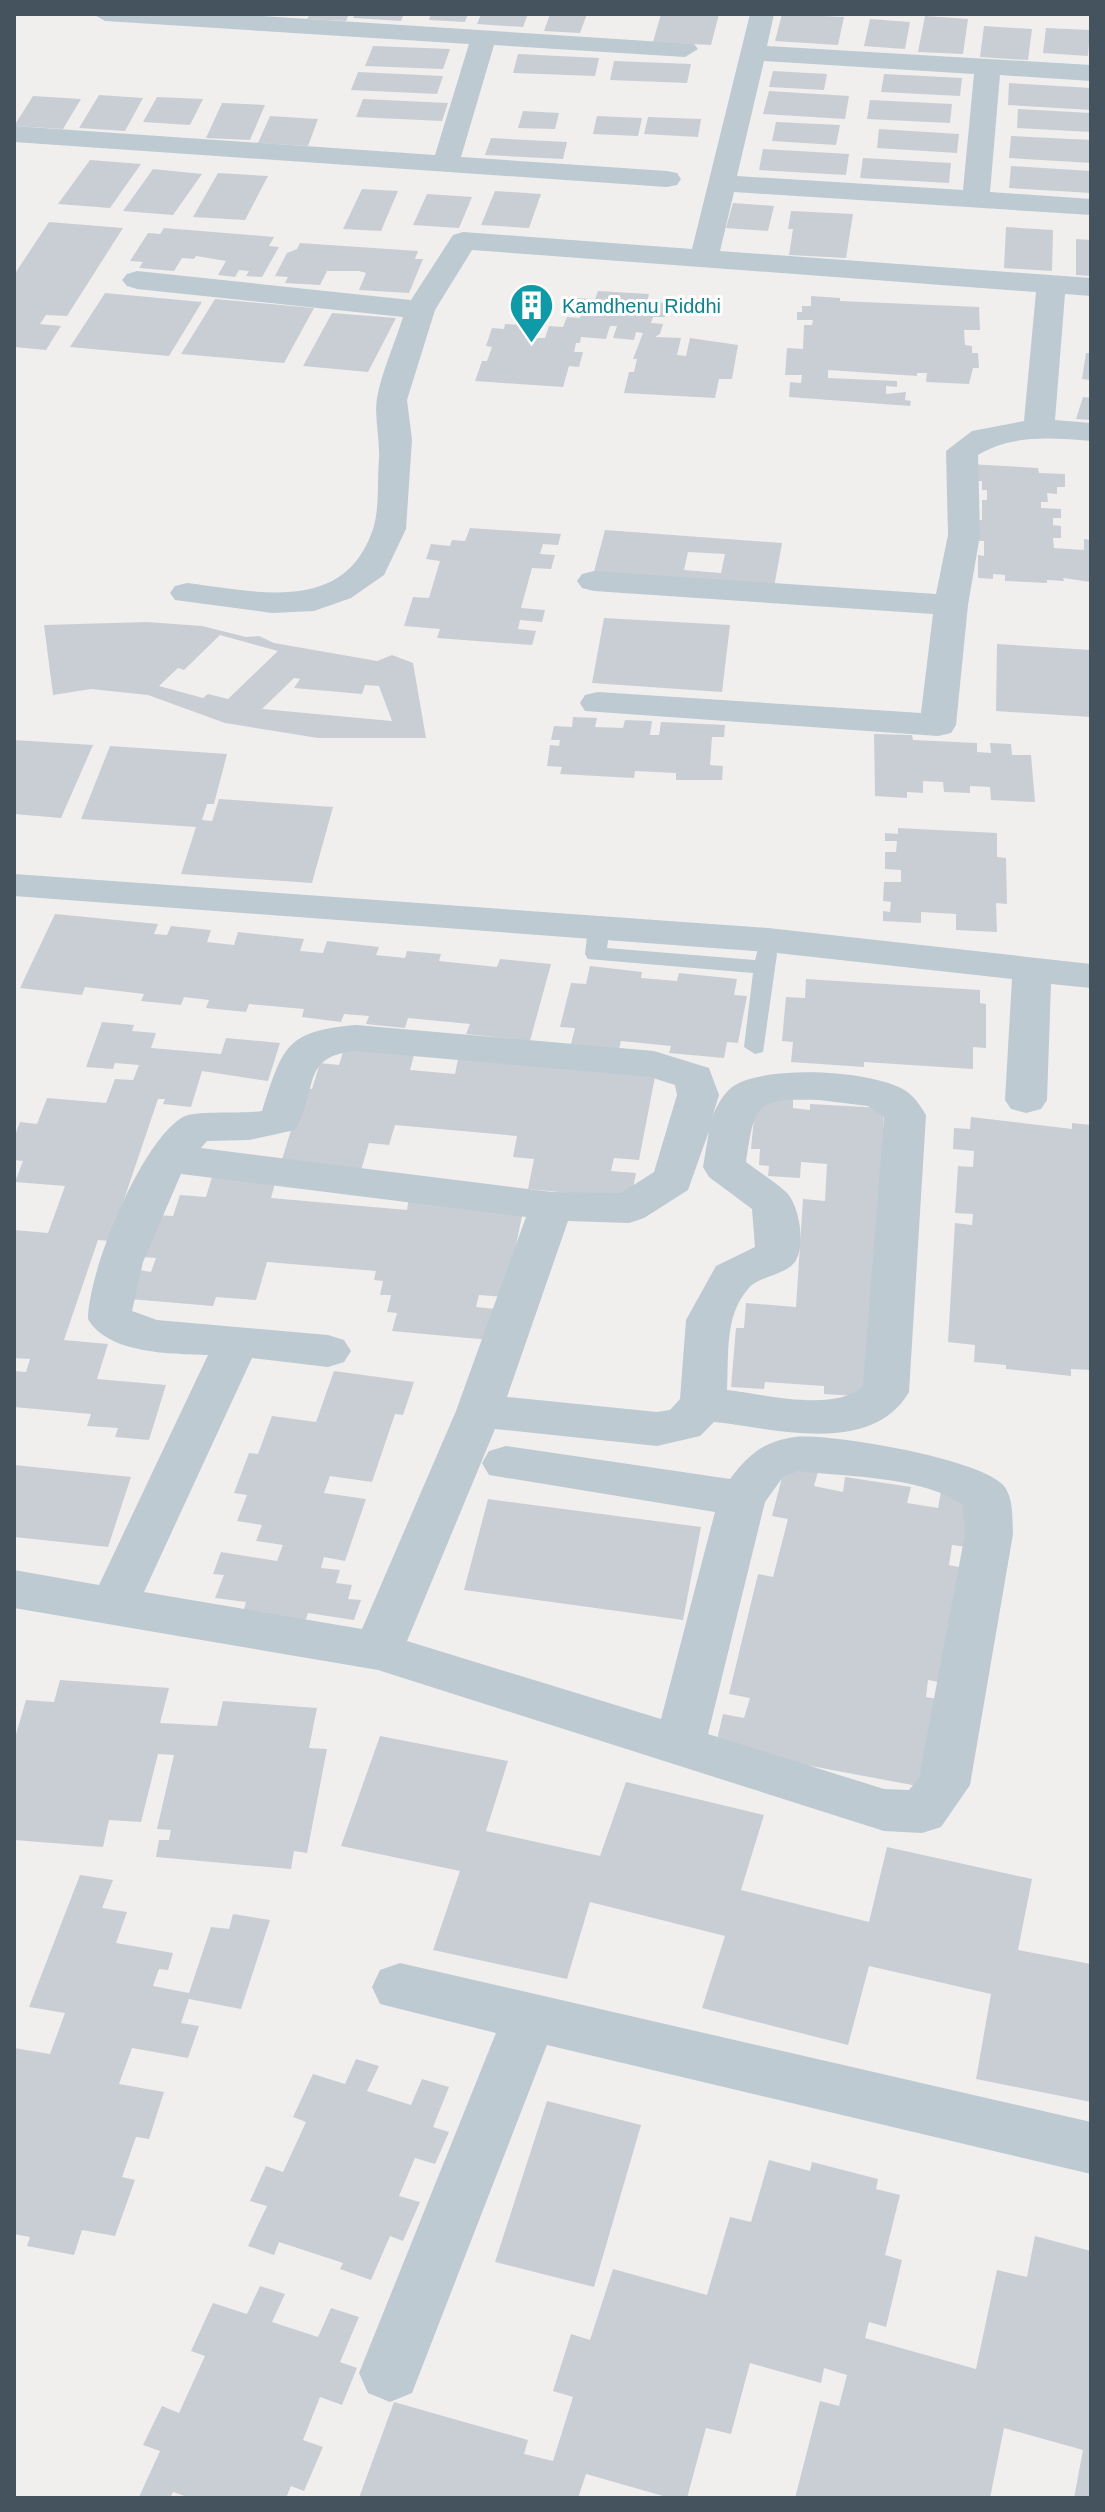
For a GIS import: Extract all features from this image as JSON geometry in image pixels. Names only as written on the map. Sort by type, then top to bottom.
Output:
[{"type":"street","points":[[105,14],[685,49]]},
{"type":"street","points":[[704,258],[762,14]]},
{"type":"street","points":[[446,163],[484,37]]},
{"type":"street","points":[[753,53],[1091,73]]},
{"type":"street","points":[[976,199],[988,67]]},
{"type":"street","points":[[14,134],[667,179]]},
{"type":"street","points":[[724,183],[1091,207]]},
{"type":"street","points":[[187,593],[272,603],[314,601],[339,591],[372,568],[390,529],[396,440],[392,400],[420,310],[463,241],[1091,287]]},
{"type":"street","points":[[137,280],[420,310]]},
{"type":"street","points":[[1039,428],[1051,283]]},
{"type":"street","points":[[598,703],[938,725],[951,605],[964,535],[962,451],[983,438],[1039,428],[1091,432]]},
{"type":"street","points":[[594,581],[951,605]]},
{"type":"street","points":[[14,885],[599,928],[766,954],[1091,976]]},
{"type":"street","points":[[1026,1100],[1032,971]]},
{"type":"street","points":[[169,1158],[552,1206],[629,1208],[673,1180],[698,1095],[694,1077],[654,1064],[356,1038],[320,1041],[299,1061],[280,1120],[252,1128],[221,1130],[198,1126],[169,1158],[114,1278],[107,1306],[110,1319],[124,1328],[189,1341],[238,1340],[328,1351]]},
{"type":"street","points":[[479,1411],[657,1429],[684,1424],[703,1404],[708,1320],[732,1277],[777,1255],[778,1233],[772,1203],[724,1167],[734,1114],[747,1095],[778,1085],[859,1092],[891,1101],[905,1115],[886,1392],[870,1407],[836,1418],[703,1404]]},
{"type":"street","points":[[378,1651],[479,1411],[552,1206]]},
{"type":"street","points":[[113,1606],[238,1340]]},
{"type":"street","points":[[14,1589],[378,1651],[679,1748],[884,1810],[922,1812],[944,1785],[989,1534],[986,1497],[966,1483],[921,1469],[796,1454],[766,1465],[742,1498],[679,1748]]},
{"type":"street","points":[[506,1463],[742,1498]]},
{"type":"street","points":[[400,1987],[1091,2148]]},
{"type":"street","points":[[390,2373],[530,2017]]},
{"type":"lane","points":[[755,1047],[766,954]]},
{"type":"building","points":[[310,14],[349,14],[346,21],[307,19]]},
{"type":"building","points":[[355,14],[404,14],[401,21],[353,18]]},
{"type":"building","points":[[431,14],[468,14],[465,22],[429,20]]},
{"type":"building","points":[[481,14],[528,14],[523,27],[477,24]]},
{"type":"building","points":[[550,14],[587,14],[580,33],[544,31]]},
{"type":"building","points":[[661,14],[719,14],[711,45],[653,42]]},
{"type":"building","points":[[782,14],[844,17],[838,45],[775,41]]},
{"type":"building","points":[[925,16],[968,19],[963,54],[918,52]]},
{"type":"building","points":[[870,19],[910,22],[905,49],[864,46]]},
{"type":"building","points":[[984,26],[1032,29],[1028,60],[980,57]]},
{"type":"building","points":[[1046,28],[1090,30],[1088,56],[1043,53]]},
{"type":"building","points":[[373,46],[450,49],[443,69],[365,66]]},
{"type":"building","points":[[518,54],[599,58],[595,76],[513,73]]},
{"type":"building","points":[[614,61],[691,64],[687,83],[610,80]]},
{"type":"building","points":[[773,71],[827,74],[824,90],[769,87]]},
{"type":"building","points":[[358,72],[443,76],[437,94],[351,90]]},
{"type":"building","points":[[884,74],[962,78],[960,96],[881,92]]},
{"type":"building","points":[[1009,83],[1091,88],[1091,110],[1008,105]]},
{"type":"building","points":[[769,91],[849,96],[845,119],[763,114]]},
{"type":"building","points":[[99,95],[143,98],[125,131],[79,128]]},
{"type":"building","points":[[33,96],[81,99],[63,129],[14,126]]},
{"type":"building","points":[[157,97],[203,99],[190,125],[143,122]]},
{"type":"building","points":[[363,99],[448,103],[442,121],[356,117]]},
{"type":"building","points":[[870,100],[952,104],[950,123],[867,119]]},
{"type":"building","points":[[222,103],[265,105],[250,140],[206,138]]},
{"type":"building","points":[[1018,109],[1091,113],[1091,132],[1017,128]]},
{"type":"building","points":[[523,111],[559,113],[555,129],[518,128]]},
{"type":"building","points":[[270,116],[318,119],[308,146],[258,143]]},
{"type":"building","points":[[597,116],[642,118],[638,136],[593,134]]},
{"type":"building","points":[[648,117],[701,119],[698,137],[644,134]]},
{"type":"building","points":[[776,122],[840,125],[836,145],[772,141]]},
{"type":"building","points":[[879,129],[959,134],[957,153],[877,148]]},
{"type":"building","points":[[1011,136],[1091,140],[1091,163],[1009,158]]},
{"type":"building","points":[[491,138],[567,142],[563,159],[485,155]]},
{"type":"building","points":[[763,149],[849,154],[846,175],[759,170]]},
{"type":"building","points":[[863,158],[951,163],[949,183],[860,178]]},
{"type":"building","points":[[90,160],[141,164],[110,208],[58,204]]},
{"type":"building","points":[[1011,166],[1091,171],[1091,193],[1009,188]]},
{"type":"building","points":[[153,169],[202,174],[173,215],[123,211]]},
{"type":"building","points":[[218,173],[268,176],[245,220],[193,217]]},
{"type":"building","points":[[362,189],[398,191],[381,231],[343,229]]},
{"type":"building","points":[[495,191],[541,194],[529,228],[481,225]]},
{"type":"building","points":[[427,194],[472,197],[459,228],[413,225]]},
{"type":"building","points":[[733,203],[774,206],[768,231],[726,228]]},
{"type":"building","points":[[791,211],[853,214],[846,258],[789,255],[793,229],[788,229]]},
{"type":"building","points":[[49,222],[123,228],[67,316],[46,315],[40,324],[61,326],[46,350],[14,347],[14,275]]},
{"type":"building","points":[[1006,227],[1053,230],[1052,271],[1004,268]]},
{"type":"building","points":[[164,228],[274,237],[269,246],[279,247],[262,277],[246,276],[249,271],[239,270],[235,277],[218,275],[226,261],[196,256],[194,259],[182,258],[174,271],[139,268],[143,262],[130,261],[148,233],[160,234]]},
{"type":"building","points":[[1076,239],[1091,240],[1091,276],[1076,275]]},
{"type":"building","points":[[300,243],[418,251],[415,259],[423,259],[409,293],[359,290],[366,273],[359,271],[327,271],[320,285],[285,283],[288,277],[275,276],[287,253],[297,249]]},
{"type":"building","name":"Kamdhenu Riddhi","points":[[598,291],[649,294],[647,302],[669,303],[665,317],[653,317],[651,323],[663,324],[660,334],[655,337],[681,338],[677,355],[686,356],[690,338],[738,345],[732,379],[719,379],[715,398],[624,393],[629,372],[634,372],[637,359],[633,359],[643,333],[636,332],[634,340],[613,338],[617,326],[610,326],[606,339],[581,337],[580,343],[576,343],[574,352],[583,352],[579,367],[569,366],[563,387],[475,381],[482,361],[487,361],[492,347],[486,346],[492,328],[504,329],[505,324],[539,326],[536,338],[545,338],[549,326],[563,327],[567,317],[580,318],[584,305],[572,305],[574,298],[595,299]]},
{"type":"building","points":[[105,293],[202,302],[169,356],[70,347]]},
{"type":"building","points":[[811,296],[840,298],[840,301],[979,307],[980,330],[964,330],[965,345],[972,346],[972,353],[978,353],[979,368],[973,368],[969,384],[926,382],[927,373],[917,373],[917,376],[828,370],[828,378],[897,381],[897,387],[886,386],[886,394],[906,392],[905,400],[911,401],[910,406],[789,397],[790,382],[801,383],[802,375],[785,375],[787,348],[803,349],[804,325],[812,325],[813,320],[797,320],[797,312],[802,312],[802,306],[811,306]]},
{"type":"building","points":[[215,299],[314,308],[284,363],[181,354]]},
{"type":"building","points":[[332,313],[396,318],[368,372],[303,366]]},
{"type":"building","points":[[1086,353],[1091,353],[1091,380],[1082,379]]},
{"type":"building","points":[[1083,397],[1091,398],[1091,420],[1076,419]]},
{"type":"building","points":[[969,464],[1038,468],[1039,473],[1065,474],[1065,487],[1057,487],[1057,494],[1047,493],[1048,502],[1041,502],[1041,508],[1061,509],[1061,518],[1053,518],[1053,525],[1061,526],[1061,538],[1053,538],[1054,548],[1084,550],[1084,539],[1091,540],[1091,582],[1063,578],[1064,581],[1047,580],[1047,583],[1005,581],[1005,575],[993,574],[993,579],[978,578],[978,555],[984,556],[984,541],[978,541],[972,520],[982,520],[982,500],[987,500],[987,490],[982,490],[982,481],[969,481]]},
{"type":"building","points":[[470,528],[561,534],[558,545],[543,544],[540,554],[555,555],[551,569],[532,568],[521,608],[545,610],[542,622],[520,620],[518,629],[536,631],[532,645],[437,638],[440,629],[404,626],[413,597],[429,598],[440,561],[426,559],[431,544],[450,546],[452,540],[465,541]]},
{"type":"building","points":[[605,530],[782,543],[773,593],[592,579]],"holes":[[[688,552],[725,554],[721,573],[684,570]]]},
{"type":"building","points":[[604,618],[730,625],[722,692],[592,683]]},
{"type":"building","points":[[147,622],[202,626],[246,637],[259,636],[274,643],[377,661],[392,655],[413,663],[426,738],[318,738],[225,723],[148,695],[91,689],[53,695],[44,625]],"holes":[[[220,635],[278,651],[228,699],[208,694],[203,698],[159,686],[178,668],[184,670]],[[294,678],[300,679],[294,688],[362,694],[365,685],[379,686],[392,721],[262,709]]]},
{"type":"building","points":[[997,644],[1091,650],[1091,717],[996,711]]},
{"type":"building","points":[[573,717],[597,718],[595,727],[623,728],[625,720],[652,721],[650,735],[659,735],[661,722],[725,725],[724,737],[712,737],[710,765],[723,766],[722,780],[676,780],[676,773],[635,771],[634,778],[560,774],[562,767],[547,766],[550,745],[559,746],[560,740],[551,740],[554,726],[572,727]]},
{"type":"building","points":[[874,734],[912,735],[913,740],[977,743],[977,752],[991,753],[990,743],[1011,744],[1012,755],[1031,755],[1035,802],[991,800],[990,787],[970,786],[970,793],[944,792],[943,782],[923,781],[923,793],[907,792],[907,798],[875,796]]},
{"type":"building","points":[[14,740],[93,745],[61,818],[14,814]]},
{"type":"building","points":[[110,746],[227,754],[214,804],[207,804],[202,820],[212,821],[219,799],[333,807],[312,883],[181,874],[196,827],[81,819]]},
{"type":"building","points":[[898,828],[997,833],[997,857],[1006,858],[1007,904],[996,903],[997,932],[956,930],[956,914],[921,912],[921,923],[883,921],[883,911],[890,912],[891,902],[883,901],[884,882],[901,882],[901,870],[885,869],[885,852],[896,852],[897,841],[885,841],[885,833],[898,834]]},
{"type":"building","points":[[55,914],[158,924],[154,934],[167,935],[171,926],[211,930],[207,942],[234,945],[238,932],[304,939],[300,951],[323,953],[327,941],[379,947],[376,955],[405,958],[407,951],[441,954],[439,961],[497,967],[500,959],[551,964],[530,1041],[466,1034],[470,1024],[408,1018],[405,1028],[366,1024],[369,1016],[344,1014],[341,1022],[302,1017],[304,1009],[249,1004],[246,1012],[206,1008],[209,1000],[184,997],[181,1005],[141,1001],[144,994],[85,987],[82,995],[20,988]]},
{"type":"building","points":[[590,966],[642,972],[641,978],[677,981],[679,973],[737,979],[734,995],[747,996],[738,1043],[727,1042],[724,1058],[669,1053],[671,1046],[621,1041],[619,1049],[571,1044],[575,1028],[560,1027],[571,983],[586,984]]},
{"type":"building","points":[[806,979],[980,990],[980,1003],[986,1004],[986,1048],[973,1047],[973,1069],[864,1062],[864,1067],[791,1062],[793,1042],[782,1041],[786,997],[805,998]]},
{"type":"building","points":[[102,1022],[134,1025],[132,1031],[156,1033],[151,1048],[221,1054],[226,1038],[280,1043],[268,1081],[202,1071],[191,1107],[163,1104],[165,1099],[158,1099],[110,1241],[98,1240],[64,1340],[108,1344],[97,1379],[166,1385],[149,1440],[115,1437],[118,1428],[87,1426],[91,1414],[14,1407],[14,1371],[26,1372],[30,1359],[14,1358],[14,1230],[48,1233],[65,1186],[15,1182],[23,1161],[14,1160],[14,1138],[20,1122],[37,1124],[47,1098],[106,1103],[115,1079],[133,1080],[139,1065],[115,1063],[113,1069],[86,1067]]},
{"type":"building","points":[[344,1049],[414,1055],[410,1070],[455,1074],[458,1059],[655,1077],[639,1160],[614,1158],[611,1171],[636,1173],[631,1199],[528,1189],[534,1159],[513,1157],[517,1136],[395,1125],[389,1145],[369,1143],[360,1174],[280,1166],[304,1088],[312,1089],[320,1063],[339,1065]]},
{"type":"building","points":[[756,1097],[793,1100],[793,1108],[810,1110],[810,1104],[884,1108],[871,1397],[824,1394],[824,1386],[765,1382],[764,1389],[731,1387],[736,1328],[744,1328],[746,1303],[796,1307],[803,1199],[825,1201],[827,1164],[801,1162],[800,1178],[768,1176],[769,1166],[759,1165],[760,1149],[751,1149]]},
{"type":"building","points":[[971,1117],[1072,1129],[1072,1123],[1091,1125],[1091,1370],[1071,1369],[1071,1376],[1006,1369],[1006,1365],[974,1362],[975,1345],[948,1342],[955,1223],[972,1225],[973,1214],[955,1213],[958,1166],[973,1167],[974,1151],[953,1149],[954,1128],[970,1129]]},
{"type":"building","points":[[212,1177],[275,1183],[271,1198],[407,1210],[409,1197],[524,1207],[505,1297],[479,1295],[476,1307],[496,1309],[490,1340],[392,1331],[397,1313],[387,1312],[391,1295],[380,1295],[383,1281],[374,1280],[376,1271],[267,1262],[256,1300],[216,1297],[213,1306],[129,1299],[139,1270],[151,1272],[156,1258],[143,1257],[157,1215],[173,1216],[180,1195],[206,1197]]},
{"type":"building","points":[[334,1371],[414,1382],[403,1415],[395,1414],[372,1482],[330,1476],[324,1493],[366,1499],[345,1561],[324,1557],[321,1568],[340,1570],[336,1583],[352,1585],[348,1599],[361,1600],[354,1620],[308,1613],[305,1622],[243,1612],[246,1602],[215,1598],[224,1575],[213,1574],[221,1552],[277,1561],[283,1545],[256,1541],[262,1525],[237,1521],[247,1495],[234,1493],[249,1453],[258,1454],[272,1416],[316,1422]]},
{"type":"building","points":[[14,1465],[131,1477],[108,1547],[14,1537]]},
{"type":"building","points":[[785,1466],[818,1472],[814,1486],[843,1492],[845,1477],[911,1487],[907,1503],[938,1508],[941,1492],[975,1498],[966,1547],[952,1545],[949,1565],[968,1569],[948,1684],[928,1680],[926,1697],[944,1700],[928,1788],[715,1748],[723,1714],[744,1718],[750,1698],[729,1694],[758,1574],[773,1577],[788,1519],[772,1516]]},
{"type":"building","points":[[488,1499],[701,1527],[683,1620],[464,1590]]},
{"type":"building","points":[[60,1680],[169,1688],[160,1723],[217,1726],[223,1701],[317,1708],[309,1748],[327,1749],[307,1853],[294,1851],[291,1869],[156,1857],[159,1840],[169,1840],[171,1830],[157,1829],[174,1755],[158,1754],[141,1822],[109,1820],[103,1847],[14,1840],[14,1741],[26,1700],[54,1702]]},
{"type":"building","points":[[380,1736],[508,1761],[486,1831],[600,1856],[626,1782],[764,1815],[741,1890],[869,1922],[887,1847],[1032,1879],[1018,1950],[1091,1964],[1091,2102],[976,2079],[991,1994],[869,1966],[848,2045],[702,2008],[725,1936],[590,1902],[567,1979],[433,1950],[460,1871],[341,1846]]},
{"type":"building","points":[[80,1875],[113,1880],[102,1908],[127,1912],[116,1943],[173,1953],[168,1970],[159,1969],[153,1986],[189,1993],[211,1927],[229,1929],[233,1914],[270,1920],[241,2009],[189,1999],[181,2023],[199,2026],[188,2058],[132,2048],[119,2084],[164,2092],[149,2139],[136,2137],[122,2177],[135,2180],[115,2236],[82,2230],[74,2255],[27,2246],[30,2237],[14,2234],[14,2048],[50,2054],[65,2013],[29,2007]]},
{"type":"building","points":[[356,2059],[379,2066],[367,2091],[411,2105],[422,2079],[449,2087],[433,2127],[449,2132],[435,2164],[415,2158],[399,2196],[420,2202],[403,2241],[390,2236],[371,2280],[340,2269],[343,2263],[279,2242],[274,2255],[248,2246],[267,2206],[250,2201],[266,2166],[283,2172],[306,2122],[293,2117],[313,2074],[345,2084]]},
{"type":"building","points":[[547,2101],[641,2125],[594,2287],[495,2262]]},
{"type":"building","points":[[769,2160],[810,2171],[812,2162],[878,2179],[876,2189],[900,2195],[885,2255],[902,2260],[886,2327],[869,2322],[865,2338],[976,2369],[997,2270],[1027,2277],[1035,2236],[1091,2251],[1091,2498],[1074,2498],[1083,2450],[1004,2428],[990,2498],[795,2498],[820,2401],[839,2406],[847,2375],[824,2368],[821,2383],[750,2363],[731,2434],[706,2428],[687,2498],[670,2498],[586,2474],[578,2498],[359,2498],[394,2402],[528,2440],[524,2454],[553,2461],[573,2397],[553,2391],[571,2334],[590,2340],[613,2269],[707,2295],[730,2217],[751,2222]]},
{"type":"building","points":[[260,2286],[285,2294],[272,2322],[318,2337],[331,2308],[359,2317],[340,2362],[357,2368],[342,2405],[320,2397],[303,2440],[323,2447],[304,2491],[291,2486],[286,2498],[190,2498],[173,2492],[170,2498],[139,2497],[160,2451],[143,2445],[162,2406],[179,2413],[205,2356],[191,2351],[213,2303],[247,2314]]},
{"type":"place","name":"Kamdhenu Riddhi","points":[[531,345]]}]
